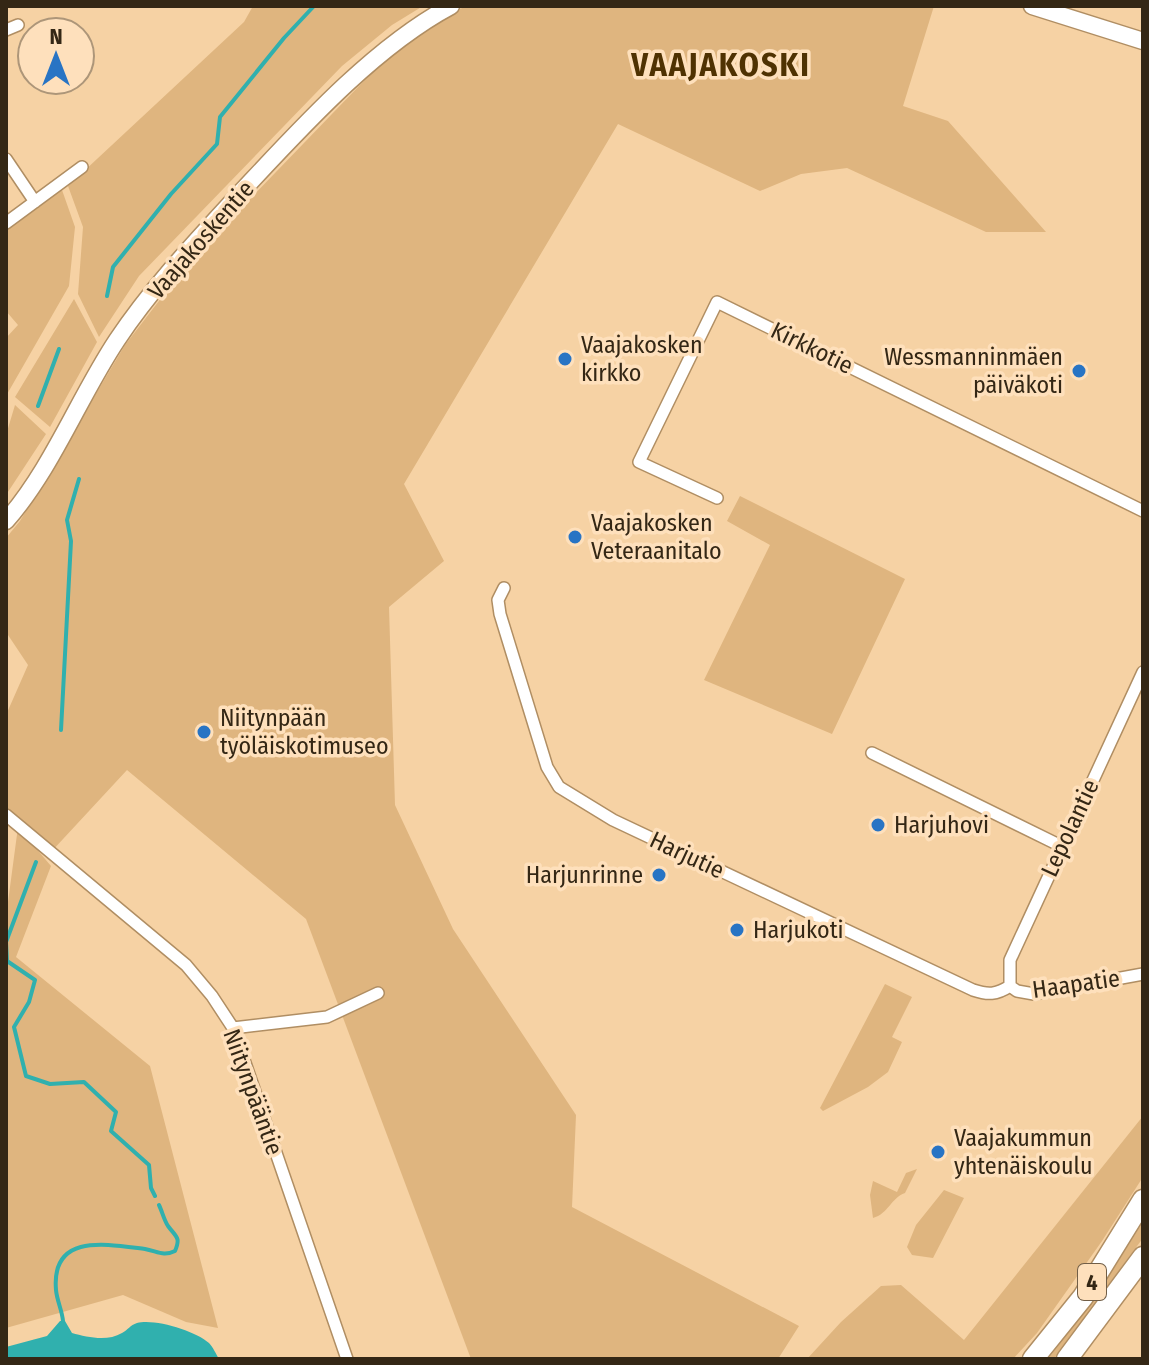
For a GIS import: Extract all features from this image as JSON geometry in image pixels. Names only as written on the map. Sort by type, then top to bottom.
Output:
[{"type":"highway","name":"4","points":[[1033,1359],[1083,1297],[1143,1200]]},
{"type":"highway","name":"4","points":[[1067,1359],[1143,1257]]},
{"type":"main road","name":"Vaajakoskentie","points":[[6,521],[52,453],[117,340],[183,255],[276,154],[372,62],[451,6]]},
{"type":"main road","points":[[1032,6],[1143,41]]},
{"type":"street","points":[[6,159],[35,202]]},
{"type":"street","points":[[6,223],[82,167]]},
{"type":"street","name":"Kirkkotie","points":[[717,498],[639,462],[717,302],[1143,511]]},
{"type":"street","name":"Harjutie","points":[[504,588],[498,600],[500,614],[547,767],[559,787],[613,820],[973,990],[991,995],[1010,986]]},
{"type":"street","name":"Lepolantie","points":[[1010,986],[1010,960],[1143,672]]},
{"type":"street","points":[[872,753],[1061,846]]},
{"type":"street","name":"Niitynpääntie","points":[[6,815],[186,965],[233,1028],[347,1359]]},
{"type":"street","name":"Haapatie","points":[[1010,986],[1017,991],[1034,994],[1143,974]]},
{"type":"street","points":[[233,1028],[327,1017],[378,993]]},
{"type":"shaded area","points":[[253,6],[423,6],[392,25],[342,66],[139,276],[99,337],[78,294],[83,227],[68,186],[244,22]]},
{"type":"shaded area","points":[[466,6],[934,6],[903,106],[948,121],[1046,232],[986,232],[847,168],[801,174],[760,191],[618,124],[404,484],[444,561],[389,607],[395,805],[453,929],[576,1115],[572,1207],[799,1326],[778,1359],[471,1359],[306,919],[127,770],[51,852],[6,814],[6,715],[28,665],[6,632],[6,538],[20,521],[125,345],[189,262],[387,57],[440,19]]},
{"type":"shaded area","points":[[62,190],[75,227],[69,286],[6,396],[6,338],[18,325],[6,311],[6,229]]},
{"type":"shaded area","points":[[74,299],[97,342],[50,427],[15,397]]},
{"type":"shaded area","points":[[15,405],[46,434],[6,495],[6,435]]},
{"type":"shaded area","points":[[740,496],[905,579],[832,734],[704,680],[770,545],[727,521]]},
{"type":"shaded area","points":[[18,827],[51,866],[16,957],[150,1066],[218,1328],[186,1322],[123,1295],[6,1328],[6,917]]},
{"type":"shaded area","points":[[885,984],[912,997],[892,1037],[902,1042],[888,1072],[868,1087],[823,1111],[820,1108]]},
{"type":"shaded area","points":[[1143,1116],[1143,1177],[1037,1333],[1013,1359],[807,1359],[841,1322],[881,1286],[901,1285],[964,1340]]},
{"type":"shaded area","points":[[917,1169],[905,1193],[873,1218],[870,1195],[873,1181],[897,1192],[906,1173]]},
{"type":"shaded area","points":[[944,1190],[964,1198],[933,1258],[912,1255],[907,1247],[916,1225]]},
{"type":"shaded area","points":[[1143,1222],[1143,1238],[1054,1359],[1048,1359],[1098,1293]]},
{"type":"water","points":[[60,1321],[65,1321],[72,1333],[97,1338],[116,1336],[137,1323],[164,1324],[203,1338],[219,1359],[6,1359],[6,1347],[47,1336]]},
{"type":"waterway","points":[[107,296],[113,267],[171,194],[217,144],[220,117],[314,6]]},
{"type":"waterway","points":[[38,406],[59,349]]},
{"type":"waterway","points":[[61,730],[71,541],[67,520],[79,479]]},
{"type":"waterway","points":[[36,862],[6,942],[7,961],[35,980],[29,1002],[14,1027],[26,1076],[50,1084],[84,1082],[116,1112],[111,1131],[149,1165],[151,1188],[155,1196]]},
{"type":"waterway","points":[[63,1321],[56,1290],[57,1272],[62,1259],[72,1251],[98,1245],[145,1249],[163,1254],[175,1251],[177,1237],[159,1205]]},
{"type":"place","name":"Vaajakosken kirkko","points":[[565,359]]},
{"type":"place","name":"Wessmanninmäen päiväkoti","points":[[1079,371]]},
{"type":"place","name":"Vaajakosken Veteraanitalo","points":[[575,537]]},
{"type":"place","name":"Niitynpään työläiskotimuseo","points":[[204,732]]},
{"type":"place","name":"Harjuhovi","points":[[878,825]]},
{"type":"place","name":"Harjunrinne","points":[[659,875]]},
{"type":"place","name":"Harjukoti","points":[[737,930]]},
{"type":"place","name":"Vaajakummun yhtenäiskoulu","points":[[938,1152]]},
{"type":"district","name":"VAAJAKOSKI","points":[[721,65]]}]
